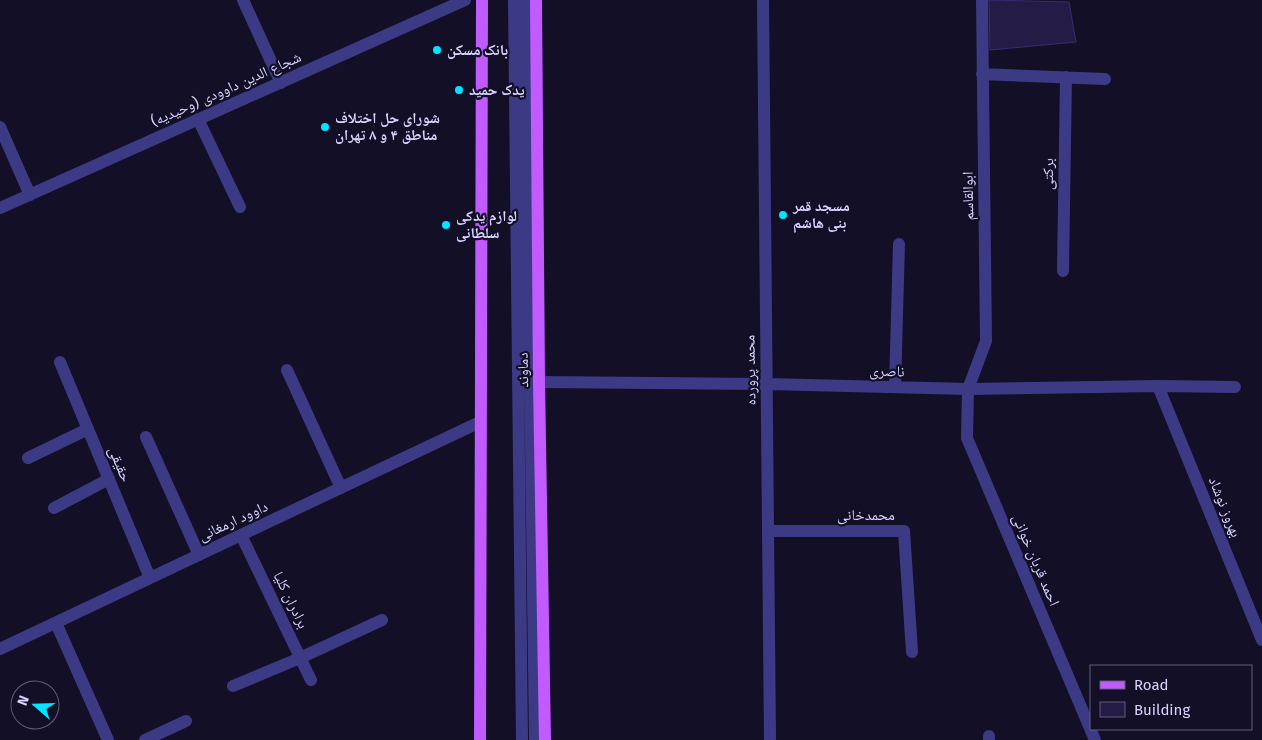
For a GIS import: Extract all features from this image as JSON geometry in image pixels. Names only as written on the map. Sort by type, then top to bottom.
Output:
[{"type":"main road","points":[[480,740],[482,0]]},
{"type":"main road","name":"دماوند","points":[[536,0],[539,382],[546,740]]},
{"type":"street","points":[[243,0],[281,83]]},
{"type":"street","name":"شجاع الدین داوودی (وحیدیه)","points":[[0,208],[465,0]]},
{"type":"street","points":[[514,0],[522,740]]},
{"type":"street","points":[[525,0],[535,740]]},
{"type":"street","name":"محمد پرورده","points":[[763,0],[770,740]]},
{"type":"street","name":"ابوالقاسم","points":[[968,389],[986,341],[982,0]]},
{"type":"street","points":[[982,74],[1105,79]]},
{"type":"street","name":"برکتی","points":[[1063,272],[1066,77]]},
{"type":"street","points":[[198,119],[240,207]]},
{"type":"street","points":[[0,128],[30,195]]},
{"type":"street","points":[[895,387],[899,244]]},
{"type":"street","name":"حقیقی","points":[[60,362],[150,578]]},
{"type":"street","points":[[287,370],[341,488]]},
{"type":"street","name":"ناصری","points":[[539,382],[767,384],[968,389],[1235,386]]},
{"type":"street","name":"بهروز نوشاد","points":[[1158,386],[1262,640]]},
{"type":"street","name":"احمد قربان خوانی","points":[[968,389],[967,438],[1090,728]]},
{"type":"street","name":"داوود ارمغانی","points":[[0,649],[480,422]]},
{"type":"street","points":[[28,458],[88,429]]},
{"type":"street","points":[[146,437],[199,555]]},
{"type":"street","points":[[54,508],[109,479]]},
{"type":"street","name":"محمدخانی","points":[[768,531],[904,532],[912,652]]},
{"type":"street","name":"برادران کلیا","points":[[241,535],[311,680]]},
{"type":"street","points":[[233,686],[300,658],[382,620]]},
{"type":"street","points":[[56,623],[108,740]]},
{"type":"street","points":[[145,740],[186,721]]},
{"type":"building","points":[[989,0],[1069,2],[1076,42],[990,50]]},
{"type":"place","name":"بانک مسکن","points":[[437,50]]},
{"type":"place","name":"یدک حمید","points":[[459,90]]},
{"type":"place","name":"شورای حل اختلاف مناطق ۴ و ۸ تهران","points":[[325,127]]},
{"type":"place","name":"مسجد قمر بنی هاشم","points":[[783,215]]},
{"type":"place","name":"لوازم یدکی سلطانی","points":[[446,225]]}]
